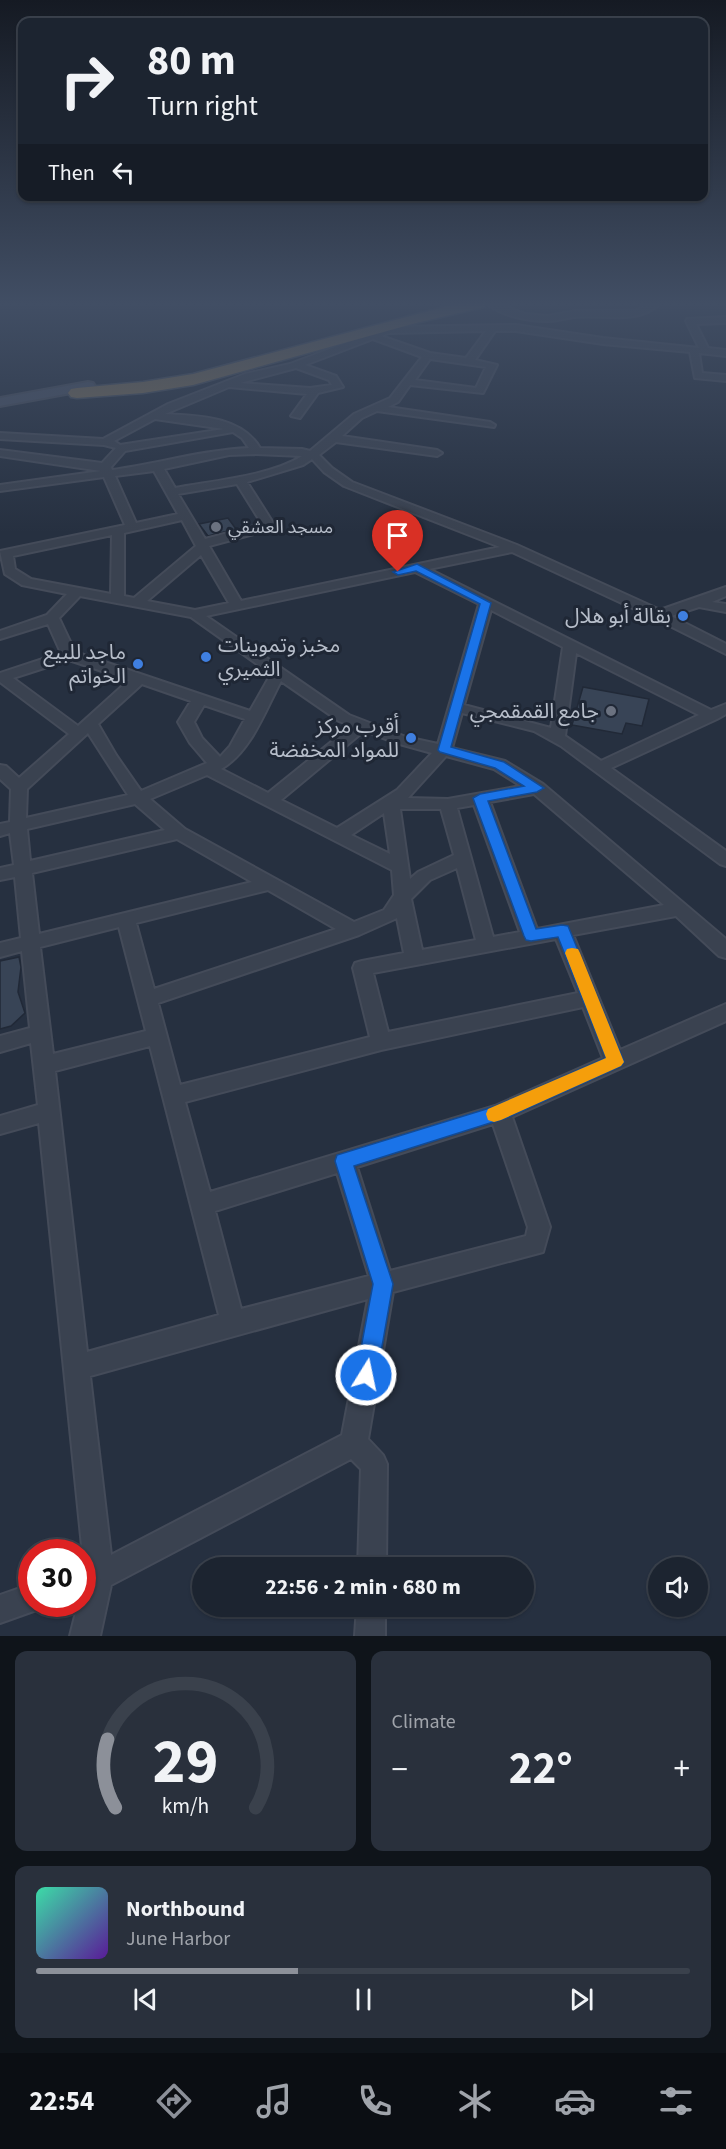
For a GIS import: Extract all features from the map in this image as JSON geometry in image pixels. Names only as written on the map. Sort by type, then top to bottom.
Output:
[{"type":"highway","points":[[83,390],[151,380]]},
{"type":"highway","points":[[83,390],[163,386],[188,380]]},
{"type":"street","points":[[105,442],[172,406],[237,380]]},
{"type":"street","points":[[226,385],[314,391],[338,387],[334,380]]},
{"type":"street","points":[[172,492],[260,476],[299,463],[334,438],[358,416],[394,400],[408,382],[478,391],[484,380]]},
{"type":"street","points":[[0,402],[83,390]]},
{"type":"street","points":[[0,409],[83,390]]},
{"type":"street","points":[[296,416],[314,391]]},
{"type":"street","points":[[377,408],[490,425]]},
{"type":"street","points":[[154,416],[196,419],[235,430],[248,437],[256,451]]},
{"type":"street","points":[[0,436],[105,442],[122,447],[235,430]]},
{"type":"street","points":[[334,438],[437,453]]},
{"type":"street","points":[[106,470],[122,447]]},
{"type":"street","points":[[0,488],[106,470],[157,466],[229,452],[302,452],[318,458],[328,470],[348,484],[513,548],[659,615],[726,650]]},
{"type":"street","points":[[0,453],[106,470]]},
{"type":"street","points":[[157,466],[236,604]]},
{"type":"street","points":[[106,470],[132,527]]},
{"type":"street","points":[[136,603],[202,545],[269,526],[270,523],[240,479]]},
{"type":"street","points":[[2,557],[186,516]]},
{"type":"street","points":[[117,599],[118,530]]},
{"type":"street","points":[[0,537],[2,557],[9,571],[27,582],[195,614],[344,718],[401,740],[499,765],[537,788],[713,937],[726,951]]},
{"type":"street","points":[[195,614],[513,548]]},
{"type":"street","points":[[417,568],[712,716]]},
{"type":"street","points":[[659,615],[698,603],[726,591]]},
{"type":"street","points":[[0,635],[51,618],[76,592]]},
{"type":"street","points":[[337,836],[403,794],[444,750],[486,603]]},
{"type":"street","points":[[698,603],[726,608]]},
{"type":"street","points":[[51,618],[69,655]]},
{"type":"street","points":[[557,738],[570,645]]},
{"type":"street","points":[[1,678],[69,655],[254,717]]},
{"type":"street","points":[[9,828],[138,798],[213,767],[236,749],[279,672]]},
{"type":"street","points":[[1,678],[83,728],[109,756],[138,798],[179,833],[353,930]]},
{"type":"street","points":[[88,1539],[76,1368],[23,869],[9,828],[19,787],[140,678]]},
{"type":"street","points":[[200,699],[186,722],[213,767],[269,801],[400,867]]},
{"type":"street","points":[[456,707],[539,728],[557,738],[726,860]]},
{"type":"street","points":[[598,768],[726,708]]},
{"type":"street","points":[[269,801],[362,724]]},
{"type":"street","points":[[0,770],[19,787]]},
{"type":"street","points":[[390,803],[448,804],[537,788]]},
{"type":"street","points":[[480,798],[531,936]]},
{"type":"street","points":[[390,803],[400,867],[402,897],[414,957]]},
{"type":"street","points":[[448,804],[486,943]]},
{"type":"street","points":[[0,874],[179,833]]},
{"type":"street","points":[[147,999],[353,930],[390,915],[402,897],[424,876],[463,858]]},
{"type":"street","points":[[0,950],[268,884]]},
{"type":"street","points":[[381,1041],[362,968],[486,943],[679,909]]},
{"type":"street","points":[[126,919],[233,1323]]},
{"type":"street","points":[[562,930],[615,1062]]},
{"type":"street","points":[[173,1096],[381,1041],[591,998]]},
{"type":"street","points":[[202,1205],[500,1113],[726,1012]]},
{"type":"street","points":[[0,1044],[40,1033]]},
{"type":"street","points":[[44,1065],[157,1036]]},
{"type":"street","points":[[0,1125],[49,1111]]},
{"type":"street","points":[[76,1368],[233,1323],[535,1244],[539,1227],[500,1113]]},
{"type":"street","points":[[344,1161],[383,1284],[354,1443]]},
{"type":"street","points":[[354,1443],[374,1464],[372,1557]]},
{"type":"street","points":[[96,1575],[354,1443]]},
{"type":"street","points":[[0,1609],[18,1603]]},
{"type":"street","points":[[85,1636],[87,1617]]},
{"type":"street","points":[[370,1636],[371,1617]]},
{"type":"building","name":"مسجد العشقي","points":[[228,518],[236,529],[208,536],[199,524]]},
{"type":"building","name":"جامع القمقمجي","points":[[583,687],[649,699],[642,726],[626,723],[622,734],[572,725]]},
{"type":"building","points":[[19,957],[21,967],[18,992],[25,1013],[11,1026],[0,1029],[0,961]]},
{"type":"slow traffic","points":[[494,1114],[615,1062],[572,953]]},
{"type":"place","name":"مسجد العشقي","points":[[216,527]]},
{"type":"place","name":"بقالة أبو هلال","points":[[683,616]]},
{"type":"place","name":"مخبز وتموينات الثميري","points":[[206,657]]},
{"type":"place","name":"ماجد للبيع الخواتم","points":[[138,664]]},
{"type":"place","name":"جامع القمقمجي","points":[[611,711]]},
{"type":"place","name":"أقرب مركز للمواد المخفضة","points":[[411,738]]},
{"type":"route","points":[[366,1375],[383,1284],[344,1161],[500,1113],[615,1062],[562,930],[531,936],[480,798],[537,788],[499,765],[444,750],[486,603],[417,568],[398,572]]}]
